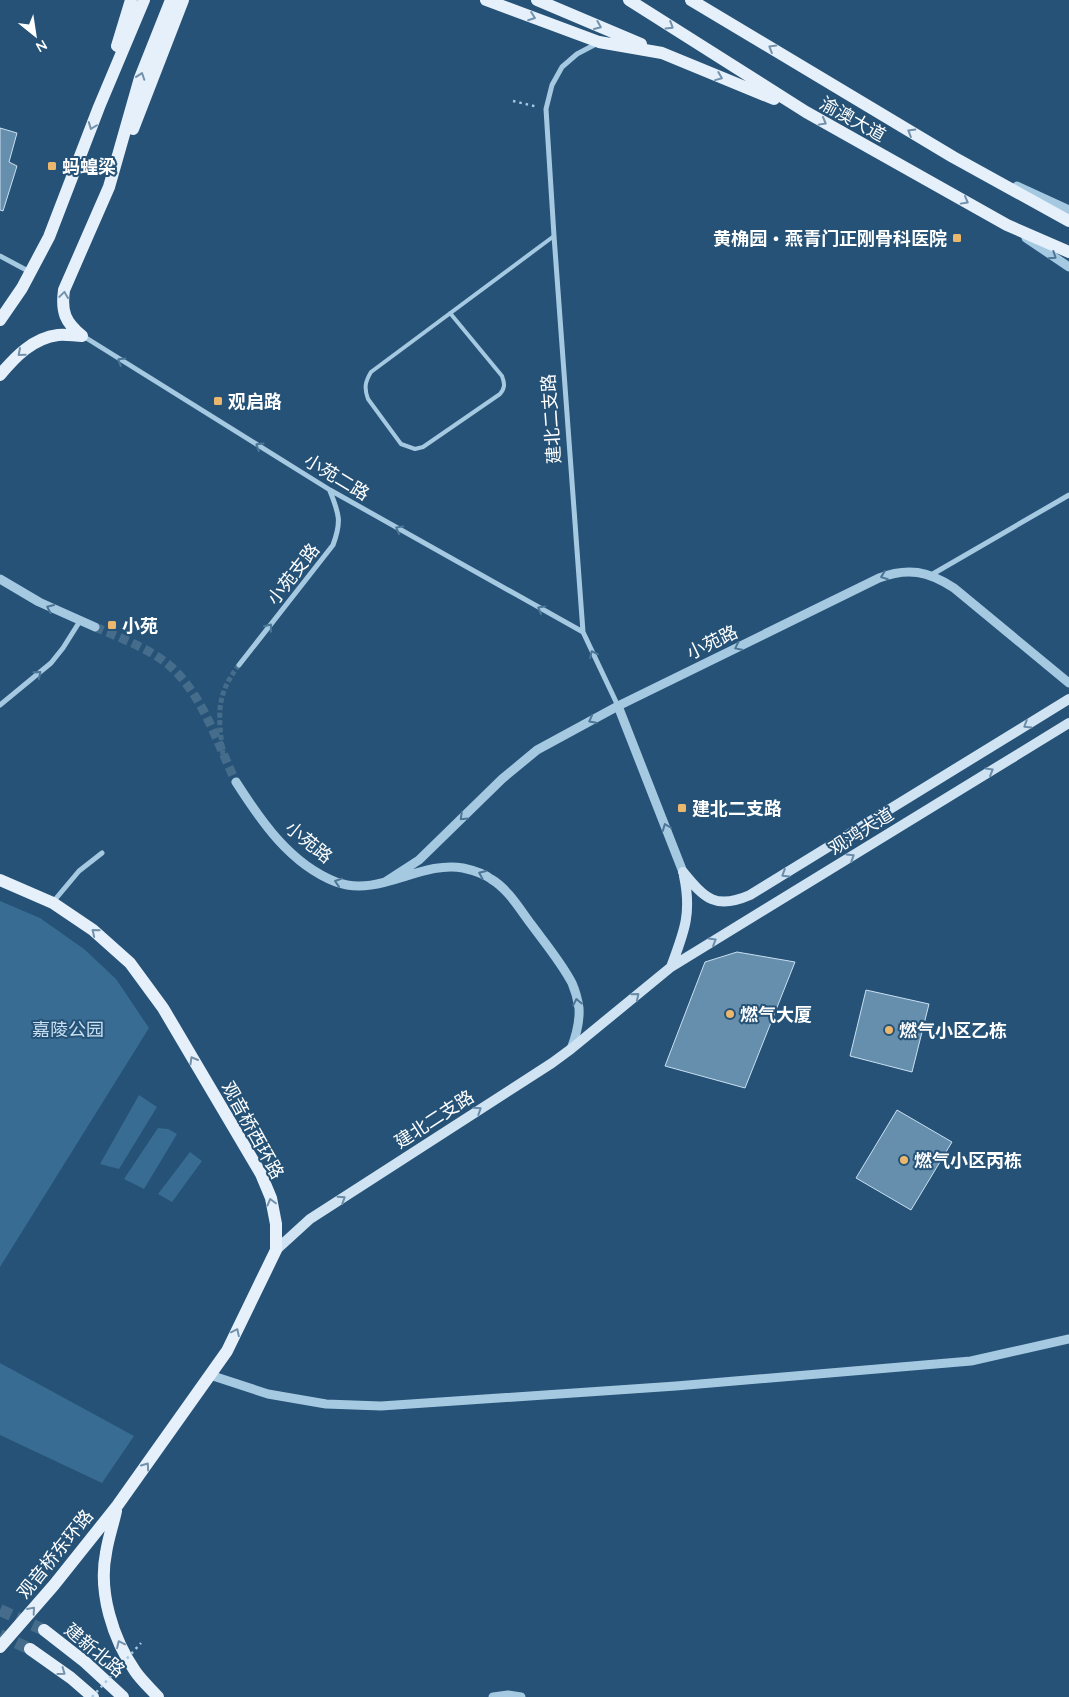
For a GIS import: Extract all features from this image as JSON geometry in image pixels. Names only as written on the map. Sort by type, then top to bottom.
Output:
[{"type":"main road","points":[[99,107],[131,0]]},
{"type":"main road","points":[[0,320],[22,288],[50,237],[99,107],[144,0]]},
{"type":"main road","points":[[109,187],[140,78],[170,0]]},
{"type":"main road","points":[[82,336],[70,327],[64,316],[64,290],[109,187],[183,0]]},
{"type":"main road","points":[[174,26],[190,0]]},
{"type":"main road","points":[[486,0],[599,42],[662,53]]},
{"type":"main road","points":[[537,0],[806,112]]},
{"type":"main road","name":"渝澳大道","points":[[629,0],[806,112],[1007,225],[1069,252]]},
{"type":"main road","name":"渝澳大道","points":[[691,0],[953,157],[1069,221]]},
{"type":"main road","points":[[0,375],[19,354],[44,339],[58,335],[82,336]]},
{"type":"main road","name":"观鸿大道","points":[[683,872],[698,891],[709,899],[721,902],[736,902],[1069,699]]},
{"type":"main road","name":"观鸿大道","points":[[671,967],[1069,723]]},
{"type":"main road","name":"建北二支路","points":[[276,1250],[310,1219],[571,1049],[671,967],[685,932],[688,911],[688,893],[683,872]]},
{"type":"main road","name":"观音桥西环路","points":[[0,880],[52,903],[94,930],[130,963],[163,1008],[260,1174],[271,1198],[276,1224],[276,1250],[227,1351],[117,1506]]},
{"type":"main road","points":[[117,1506],[105,1554],[104,1588],[110,1616],[119,1643],[136,1672],[158,1697]]},
{"type":"main road","name":"观音桥东环路","points":[[0,1647],[54,1585],[117,1506]]},
{"type":"main road","name":"建新北路","points":[[44,1630],[86,1662],[123,1697]]},
{"type":"main road","name":"建新北路","points":[[30,1649],[71,1678],[92,1697]]},
{"type":"street","name":"建北二支路","points":[[599,42],[577,54],[562,67],[552,85],[546,109],[584,632],[618,706],[683,872]]},
{"type":"street","points":[[953,157],[1069,210]]},
{"type":"street","points":[[1007,225],[1069,267]]},
{"type":"street","points":[[0,256],[30,273]]},
{"type":"street","name":"小苑二路","points":[[82,336],[330,490],[584,632]]},
{"type":"street","name":"小苑支路","points":[[239,665],[332,545],[340,522],[338,510],[330,490]]},
{"type":"street","points":[[931,575],[1069,495]]},
{"type":"street","name":"小苑路","points":[[386,882],[419,860],[502,779],[537,750],[618,706],[893,572],[918,572],[931,575],[954,588],[1069,683]]},
{"type":"street","points":[[0,579],[39,602],[95,627]]},
{"type":"street","points":[[0,705],[51,663],[80,621]]},
{"type":"street","name":"小苑路","points":[[236,782],[282,845],[311,868],[339,883],[368,886],[435,869],[461,868],[491,878],[512,899],[563,966],[573,986],[579,1007],[579,1021],[571,1049]]},
{"type":"street","points":[[52,903],[79,871],[102,853]]},
{"type":"street","points":[[210,1375],[268,1394],[326,1404],[381,1406],[676,1386],[971,1361],[1069,1339]]},
{"type":"street","points":[[493,1697],[508,1695],[521,1697]]},
{"type":"lane","points":[[450,313],[502,376],[505,383],[504,389],[500,394],[424,447],[415,449],[401,444],[368,398],[365,390],[366,382],[371,372],[450,313],[554,236]]},
{"type":"path","points":[[513,101],[546,109]]},
{"type":"path","points":[[92,1697],[141,1643]]},
{"type":"green space","name":"嘉陵公园","points":[[0,901],[40,918],[84,949],[116,979],[149,1028],[0,1267]]},
{"type":"green space","points":[[139,1095],[157,1107],[119,1169],[100,1164]]},
{"type":"green space","points":[[158,1128],[168,1129],[177,1134],[144,1189],[124,1179]]},
{"type":"green space","points":[[190,1152],[202,1161],[172,1202],[158,1194]]},
{"type":"green space","points":[[0,1363],[134,1436],[102,1483],[0,1435]]},
{"type":"building","points":[[0,128],[17,133],[9,162],[17,166],[3,211],[0,210]]},
{"type":"building","name":"燃气大厦","points":[[737,952],[795,962],[745,1088],[665,1066],[705,962]]},
{"type":"building","name":"燃气小区乙栋","points":[[866,990],[929,1004],[912,1072],[850,1056]]},
{"type":"building","name":"燃气小区丙栋","points":[[897,1110],[952,1142],[911,1210],[856,1178]]},
{"type":"tunnel","points":[[95,627],[153,654],[170,666],[182,678],[192,691],[208,720],[236,782]]},
{"type":"tunnel","points":[[223,755],[220,708],[225,687],[239,665]]},
{"type":"tunnel","points":[[0,1610],[44,1630]]},
{"type":"tunnel","points":[[0,1635],[30,1649]]},
{"type":"place","name":"蚂蝗梁","points":[[52,166]]},
{"type":"place","name":"黄桷园‧燕青门正刚骨科医院","points":[[957,238]]},
{"type":"place","name":"观启路","points":[[218,401]]},
{"type":"place","name":"小苑","points":[[112,625]]},
{"type":"place","name":"建北二支路","points":[[682,808]]},
{"type":"place","name":"燃气大厦","points":[[730,1014]]},
{"type":"place","name":"燃气小区乙栋","points":[[889,1030]]},
{"type":"place","name":"燃气小区丙栋","points":[[904,1160]]}]
